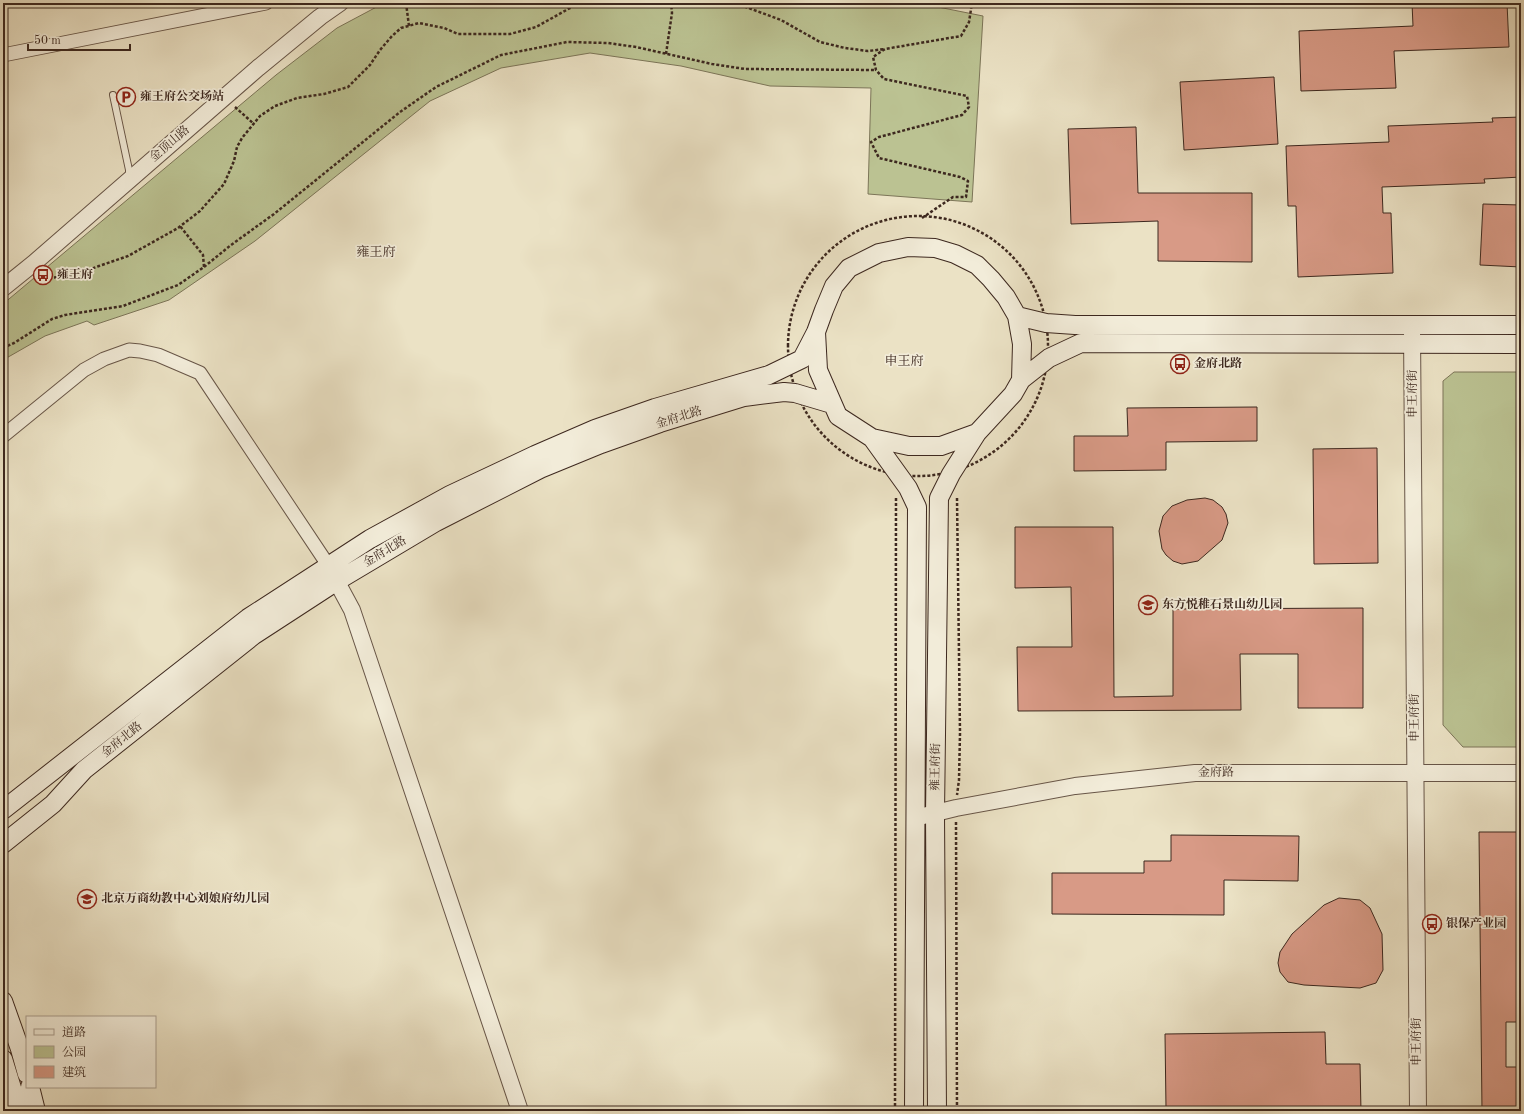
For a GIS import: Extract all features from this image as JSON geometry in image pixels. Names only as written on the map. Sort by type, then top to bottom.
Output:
[{"type":"main road","name":"金府北路","points":[[3,810],[248,618],[370,539],[450,495],[595,429],[655,408],[769,375],[802,359],[816,332],[834,286],[849,268],[879,253],[908,247],[935,248],[955,254],[977,265],[1006,297],[1017,316],[1022,344],[1021,380]]},
{"type":"main road","points":[[1017,316],[1046,323],[1075,325],[1521,325]]},
{"type":"main road","points":[[816,332],[818,370],[838,416],[872,438],[909,446],[941,446],[977,433]]},
{"type":"main road","points":[[1021,380],[1049,358],[1081,343],[1521,344]]},
{"type":"main road","name":"雍王府街","points":[[937,1111],[935,814],[939,498],[960,471],[977,433],[1013,394],[1021,380]]},
{"type":"main road","name":"金府北路","points":[[3,844],[53,804],[84,770],[254,635],[336,581],[436,522],[540,469],[601,444],[660,423],[744,397],[784,392],[796,393],[832,404]]},
{"type":"main road","name":"雍王府街","points":[[872,438],[896,477],[908,488],[917,507],[914,1111]]},
{"type":"main road","points":[[3,1001],[26,1070]]},
{"type":"main road","points":[[3,1059],[19,1111]]},
{"type":"main road","points":[[30,1088],[36,1111]]},
{"type":"street","points":[[3,55],[266,3]]},
{"type":"street","name":"金顶山路","points":[[3,288],[225,97],[340,3]]},
{"type":"street","name":"申王府街","points":[[1412,324],[1418,1111]]},
{"type":"street","points":[[3,436],[84,370],[129,350],[158,355],[200,373],[328,566],[352,610],[520,1111]]},
{"type":"street","name":"金府路","points":[[915,818],[956,808],[1075,786],[1194,774],[1521,773]]},
{"type":"lane","points":[[113,95],[129,170],[129,179]]},
{"type":"path","points":[[406,3],[410,26]]},
{"type":"path","points":[[19,275],[49,278],[70,276],[128,256],[153,243],[180,226],[200,211],[224,184],[234,161],[237,146],[260,116],[275,106],[298,98],[324,94],[348,87],[370,65],[380,50],[401,28],[419,23],[444,28],[458,34],[510,34],[536,27],[579,3]]},
{"type":"path","points":[[666,54],[672,13],[671,3]]},
{"type":"path","points":[[735,3],[781,20],[820,42],[845,48],[868,51],[962,36],[969,22],[972,3]]},
{"type":"path","points":[[3,348],[14,343],[52,319],[65,315],[123,306],[178,285],[274,214],[400,112],[436,87],[501,55],[568,42],[608,43],[636,47],[712,64],[746,69],[876,70]]},
{"type":"path","points":[[885,49],[873,57],[876,70],[884,79],[967,96],[970,107],[962,115],[879,137],[871,142],[879,158],[960,177],[968,181],[966,197],[953,197],[921,219]]},
{"type":"path","points":[[225,97],[254,124]]},
{"type":"path","points":[[835,440],[815,427],[796,393],[789,365],[787,327],[797,290],[817,258],[850,234],[894,218],[931,219],[982,232],[1022,266],[1039,298],[1046,323],[1049,358],[1046,382],[1024,424],[988,457],[960,471],[896,477],[867,463],[854,454]]},
{"type":"path","points":[[180,226],[203,255],[204,267]]},
{"type":"path","points":[[894,1111],[896,495]]},
{"type":"path","name":"雍王府街","points":[[957,498],[960,733],[959,780],[956,808],[958,1111]]},
{"type":"green space","points":[[384,3],[918,3],[983,16],[972,202],[868,194],[871,88],[770,86],[681,66],[590,53],[501,68],[430,101],[255,241],[169,300],[94,325],[87,321],[45,336],[3,360],[3,304],[276,75],[337,28]]},
{"type":"green space","points":[[1454,372],[1521,372],[1521,747],[1463,747],[1443,725],[1443,381]]},
{"type":"building","points":[[1412,3],[1507,3],[1509,47],[1394,51],[1396,88],[1301,91],[1299,31],[1413,26]]},
{"type":"building","points":[[1274,77],[1278,144],[1184,150],[1180,82]]},
{"type":"building","points":[[1521,117],[1521,177],[1484,179],[1485,183],[1382,187],[1383,213],[1391,213],[1393,273],[1298,277],[1296,206],[1288,206],[1286,146],[1389,142],[1388,126],[1493,122],[1492,118]]},
{"type":"building","points":[[1136,127],[1138,193],[1252,193],[1252,262],[1158,261],[1158,221],[1071,224],[1068,129]]},
{"type":"building","points":[[1483,204],[1521,205],[1521,267],[1480,265]]},
{"type":"building","points":[[1257,407],[1257,441],[1166,442],[1166,470],[1074,471],[1074,436],[1128,436],[1127,408]]},
{"type":"building","points":[[1377,448],[1378,563],[1314,564],[1313,449]]},
{"type":"building","points":[[1205,498],[1213,500],[1222,507],[1226,514],[1228,523],[1222,540],[1198,561],[1182,564],[1173,561],[1162,549],[1159,531],[1163,516],[1172,506],[1187,500]]},
{"type":"building","points":[[1015,527],[1113,527],[1114,697],[1173,696],[1173,609],[1363,608],[1363,708],[1298,708],[1298,654],[1240,654],[1241,710],[1018,711],[1017,647],[1072,647],[1071,587],[1015,588]]},
{"type":"building","points":[[1479,832],[1521,832],[1521,1022],[1506,1022],[1506,1067],[1521,1067],[1521,1111],[1482,1111]]},
{"type":"building","points":[[1171,835],[1299,836],[1298,881],[1224,880],[1224,915],[1052,914],[1052,873],[1144,873],[1144,861],[1171,861]]},
{"type":"building","points":[[1339,898],[1360,900],[1370,908],[1382,934],[1383,970],[1376,983],[1360,988],[1304,985],[1288,982],[1280,972],[1278,963],[1280,952],[1292,934],[1324,905]]},
{"type":"building","points":[[1325,1032],[1326,1064],[1360,1064],[1361,1111],[1202,1111],[1202,1108],[1166,1108],[1165,1034]]},
{"type":"place","name":"雍王府公交场站","points":[[126,97]]},
{"type":"place","name":"雍王府","points":[[43,275]]},
{"type":"place","name":"金府北路","points":[[1180,364]]},
{"type":"place","name":"东方悦稚石景山幼儿园","points":[[1148,605]]},
{"type":"place","name":"北京万商幼教中心刘娘府幼儿园","points":[[87,899]]},
{"type":"place","name":"银保产业园","points":[[1432,924]]},
{"type":"district","name":"雍王府","points":[[376,252]]},
{"type":"district","name":"申王府","points":[[904,361]]}]
